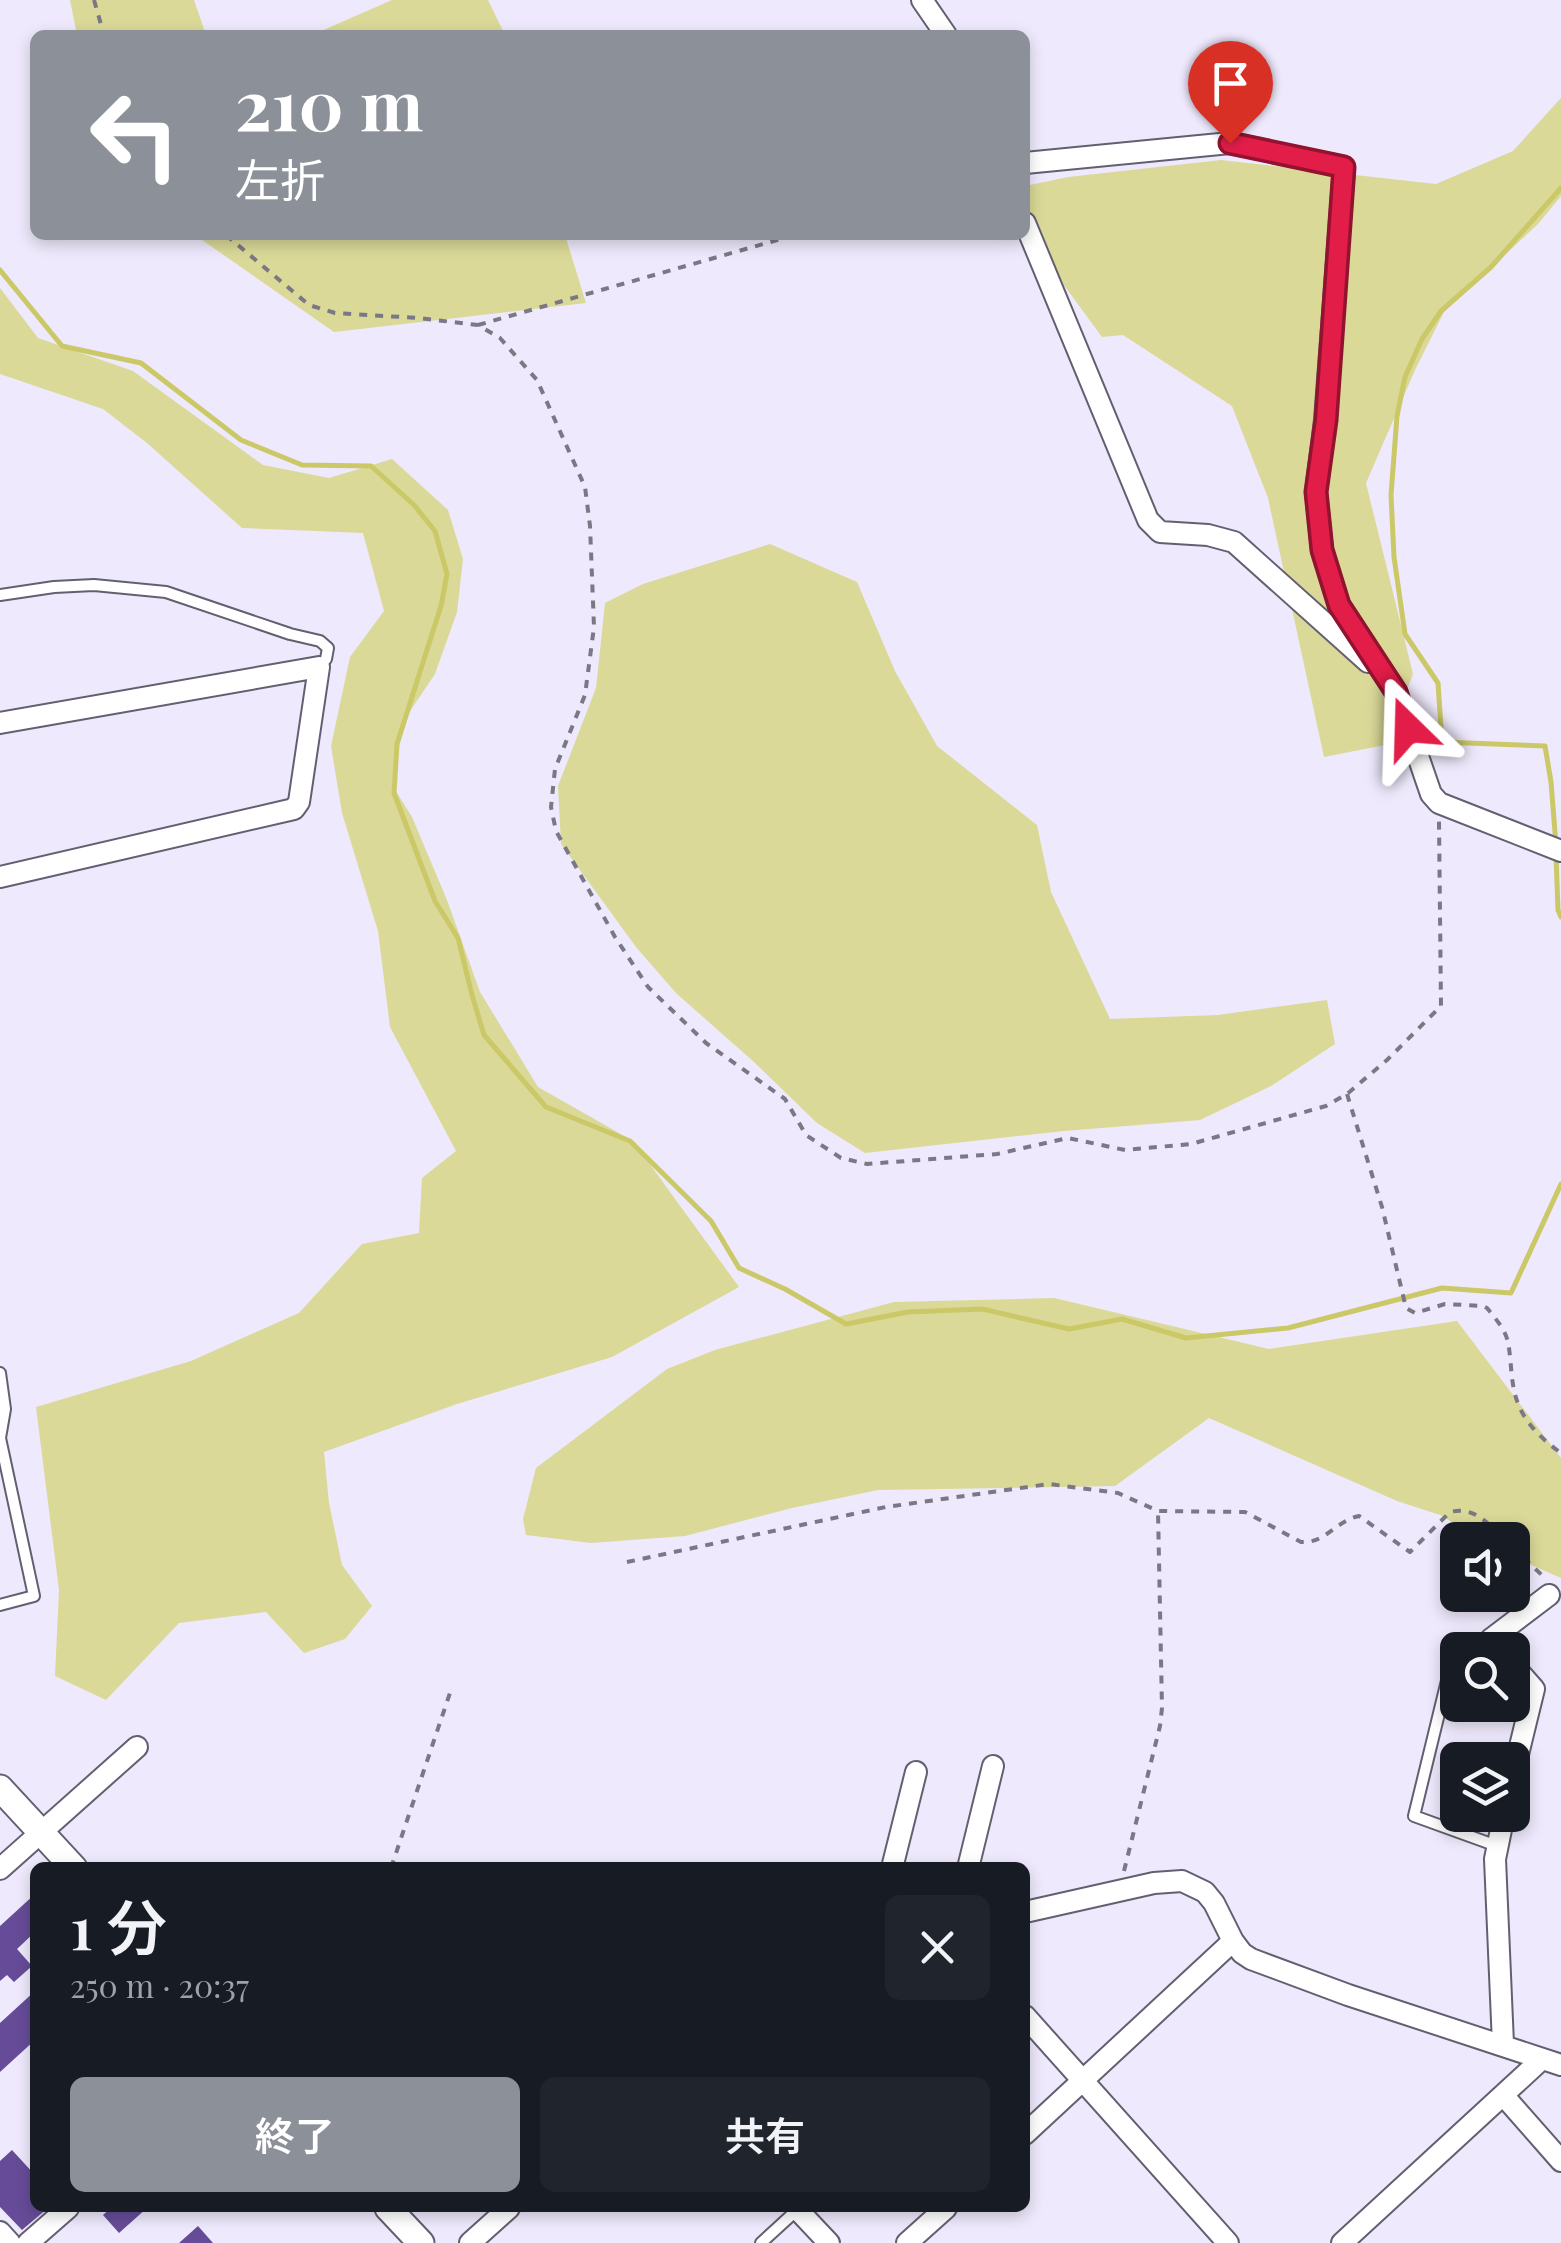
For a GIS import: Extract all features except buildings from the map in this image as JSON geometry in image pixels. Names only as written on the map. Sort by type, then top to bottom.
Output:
[{"type":"street","points":[[922,0],[943,30]]},
{"type":"street","points":[[1030,163],[1230,143],[1344,167],[1326,420],[1316,492],[1322,550],[1339,605],[1396,692],[1430,794],[1439,803],[1561,851]]},
{"type":"street","points":[[1030,235],[1148,520],[1160,532],[1208,535],[1234,542],[1388,680]]},
{"type":"street","points":[[0,723],[320,667],[299,802],[294,809],[0,877]]},
{"type":"street","points":[[1500,1632],[1549,1595]]},
{"type":"street","points":[[0,1869],[137,1747]]},
{"type":"street","points":[[969,1862],[993,1766]]},
{"type":"street","points":[[894,1862],[916,1772]]},
{"type":"street","points":[[0,1788],[68,1862]]},
{"type":"street","points":[[1500,1832],[1495,1858],[1503,2044]]},
{"type":"street","points":[[1030,1911],[1172,1881],[1196,1886],[1214,1903],[1233,1940],[1251,1960],[1551,2062]]},
{"type":"street","points":[[1030,2129],[1233,1940]]},
{"type":"street","points":[[1030,2022],[1228,2243]]},
{"type":"street","points":[[1342,2243],[1503,2095],[1551,2062]]},
{"type":"street","points":[[1503,2095],[1561,2161]]},
{"type":"street","points":[[28,2243],[63,2212]]},
{"type":"street","points":[[392,2212],[421,2243]]},
{"type":"street","points":[[470,2243],[504,2212]]},
{"type":"street","points":[[801,2212],[829,2243]]},
{"type":"street","points":[[908,2243],[942,2212]]},
{"type":"street","points":[[0,2232],[10,2243]]},
{"type":"lane","points":[[0,595],[94,585],[166,592],[320,641],[328,648],[320,667]]},
{"type":"lane","points":[[0,1374],[5,1409],[0,1438],[34,1596],[0,1605]]},
{"type":"lane","points":[[1440,1709],[1414,1816],[1497,1846]]},
{"type":"lane","points":[[761,2243],[793,2212]]},
{"type":"path","points":[[94,0],[103,30]]},
{"type":"path","points":[[232,240],[309,306],[335,313],[478,325],[776,240]]},
{"type":"path","points":[[478,325],[500,338],[536,380],[584,487],[590,526],[594,627],[585,695],[556,769],[551,808],[556,831],[615,937],[648,987],[706,1043],[786,1099],[806,1134],[841,1158],[867,1164],[998,1154],[1068,1138],[1124,1150],[1191,1144],[1326,1106],[1387,1060],[1441,1006],[1439,803]]},
{"type":"path","points":[[1346,1094],[1382,1208],[1406,1308],[1416,1313],[1445,1304],[1487,1308],[1508,1341],[1511,1376],[1520,1408],[1545,1442],[1561,1452]]},
{"type":"path","points":[[627,1562],[886,1507],[1048,1484],[1118,1494],[1158,1511],[1244,1512],[1308,1544],[1351,1516],[1359,1516],[1410,1552],[1450,1512],[1465,1510],[1484,1522]]},
{"type":"path","points":[[1120,1891],[1162,1708],[1158,1511]]},
{"type":"path","points":[[1530,1564],[1548,1580],[1552,1587],[1549,1595]]},
{"type":"path","points":[[394,1862],[452,1687]]},
{"type":"shaded area","points":[[70,0],[194,0],[204,30],[76,30]]},
{"type":"shaded area","points":[[392,0],[488,0],[503,30],[323,30]]},
{"type":"shaded area","points":[[1561,98],[1561,196],[1538,224],[1444,312],[1366,483],[1413,674],[1385,745],[1324,757],[1268,498],[1232,406],[1123,335],[1102,337],[1030,239],[1030,185],[1221,160],[1436,184],[1513,151]]},
{"type":"shaded area","points":[[202,240],[567,240],[586,303],[334,332]]},
{"type":"shaded area","points":[[0,288],[38,338],[133,371],[263,465],[329,478],[392,459],[448,510],[463,559],[457,612],[435,674],[404,720],[392,785],[412,817],[480,992],[538,1087],[633,1141],[739,1287],[612,1357],[457,1404],[324,1452],[329,1503],[342,1565],[372,1606],[345,1639],[304,1653],[266,1612],[179,1623],[106,1700],[55,1676],[59,1590],[36,1407],[191,1361],[299,1313],[362,1244],[419,1233],[422,1178],[456,1151],[390,1027],[378,931],[342,813],[331,746],[350,657],[384,611],[363,533],[242,528],[103,409],[0,374]]},
{"type":"shaded area","points":[[770,544],[857,582],[895,671],[937,746],[1037,825],[1051,892],[1110,1019],[1218,1015],[1327,1000],[1335,1044],[1271,1086],[1200,1120],[865,1153],[817,1123],[676,993],[636,947],[561,844],[558,786],[596,688],[605,603],[643,584]]},
{"type":"shaded area","points":[[1054,1298],[1269,1349],[1457,1321],[1561,1458],[1561,1578],[1530,1564],[1530,1522],[1452,1522],[1209,1418],[1115,1486],[878,1490],[685,1536],[591,1543],[526,1535],[523,1519],[536,1468],[667,1369],[715,1350],[894,1302]]},
{"type":"waterway","points":[[1556,845],[1545,746],[1442,742],[1438,683],[1405,634],[1394,557],[1391,495],[1397,416],[1405,377],[1422,339],[1441,311],[1491,267],[1561,188]]},
{"type":"waterway","points":[[0,270],[62,346],[141,363],[241,440],[302,465],[371,466],[414,505],[435,531],[447,574],[441,606],[397,744],[394,793],[435,901],[458,938],[484,1035],[546,1107],[630,1141],[711,1221],[739,1268],[846,1324],[908,1312],[982,1309],[1069,1329],[1122,1319],[1186,1338],[1288,1328],[1442,1288],[1511,1293],[1561,1184]]},
{"type":"waterway","points":[[1556,856],[1561,917]]},
{"type":"route","points":[[1230,143],[1344,167],[1326,420],[1316,492],[1322,550],[1339,605],[1396,692],[1408,728]]}]
